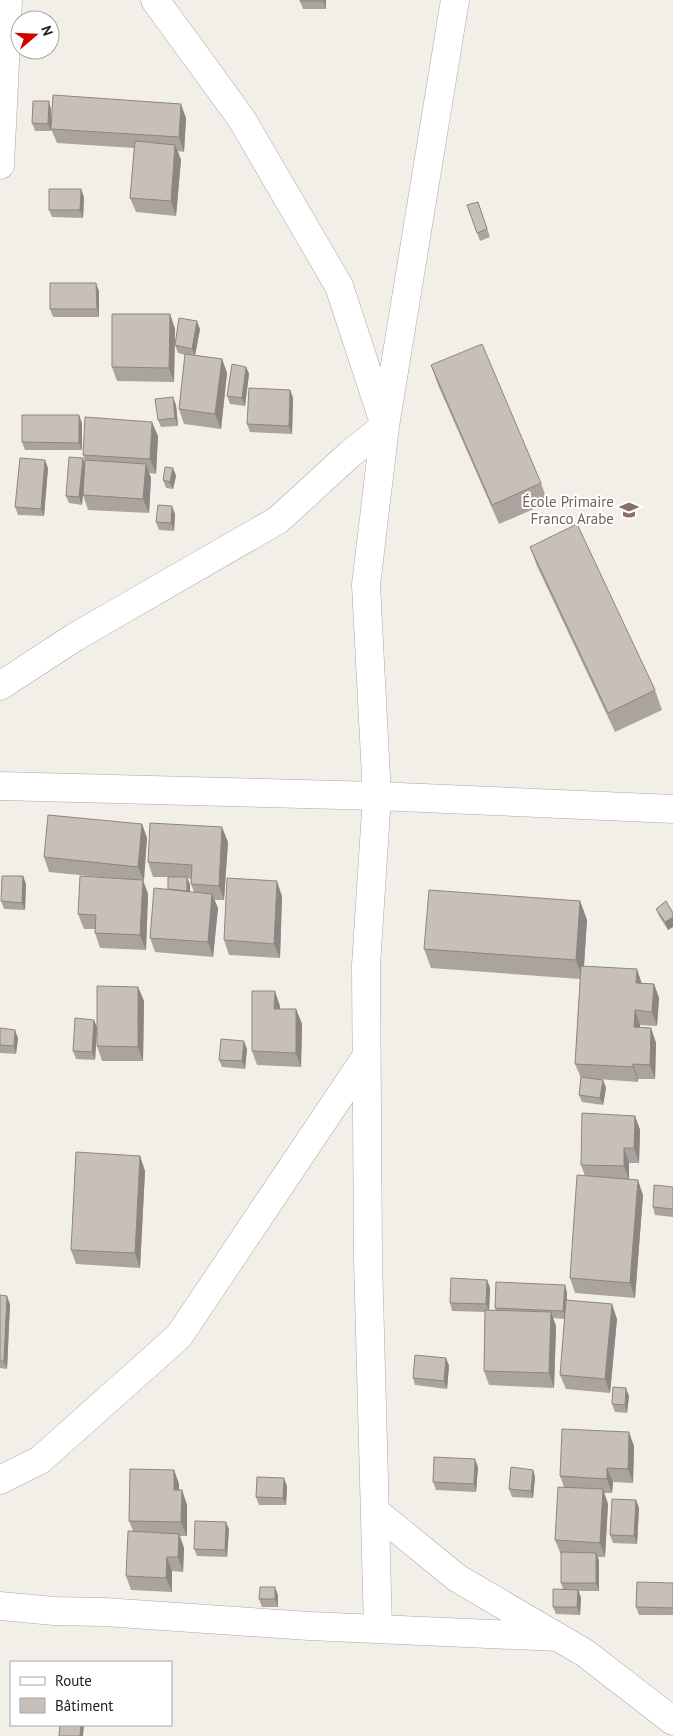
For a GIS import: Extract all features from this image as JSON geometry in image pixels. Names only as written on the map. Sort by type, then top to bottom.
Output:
[{"type":"street","points":[[0,165],[8,0]]},
{"type":"street","points":[[155,0],[241,118],[339,286],[385,426]]},
{"type":"street","points":[[378,1629],[368,1259],[366,1056],[366,965],[377,796],[366,585],[385,426],[455,0]]},
{"type":"street","points":[[0,686],[75,637],[278,520],[350,454],[385,426]]},
{"type":"street","points":[[0,786],[377,796],[673,809]]},
{"type":"street","points":[[0,1480],[40,1460],[179,1336],[366,1056]]},
{"type":"street","points":[[376,1511],[457,1578],[584,1653],[673,1721]]},
{"type":"street","points":[[0,1606],[54,1611],[104,1612],[378,1629],[558,1637]]},
{"type":"building","points":[[323,0],[323,1],[300,1]]},
{"type":"building","points":[[53,95],[181,104],[179,137],[51,129]]},
{"type":"building","points":[[33,101],[49,101],[48,124],[32,123]]},
{"type":"building","points":[[135,141],[175,145],[171,201],[130,198]]},
{"type":"building","points":[[49,189],[81,189],[80,210],[49,210]]},
{"type":"building","points":[[478,202],[487,229],[477,233],[467,205]]},
{"type":"building","points":[[50,283],[96,283],[97,309],[50,309]]},
{"type":"building","points":[[112,314],[170,314],[169,368],[112,367]]},
{"type":"building","points":[[179,318],[197,321],[192,349],[175,345]]},
{"type":"building","points":[[482,344],[541,483],[492,505],[431,365]]},
{"type":"building","points":[[185,354],[222,359],[215,414],[179,409]]},
{"type":"building","points":[[232,364],[246,367],[242,398],[227,396]]},
{"type":"building","points":[[249,388],[290,390],[289,426],[247,424]]},
{"type":"building","points":[[173,397],[175,418],[158,420],[155,399]]},
{"type":"building","points":[[22,415],[79,415],[79,443],[22,442]]},
{"type":"building","points":[[85,417],[152,422],[150,459],[83,455]]},
{"type":"building","points":[[69,457],[83,458],[79,497],[66,496]]},
{"type":"building","points":[[20,458],[45,460],[41,509],[15,507]]},
{"type":"building","points":[[85,460],[146,464],[143,499],[83,495]]},
{"type":"building","points":[[165,467],[173,468],[170,482],[163,480]]},
{"type":"building","points":[[158,505],[172,506],[171,523],[156,522]]},
{"type":"building","points":[[577,524],[655,690],[608,713],[530,547]]},
{"type":"building","points":[[48,815],[142,824],[138,867],[44,857]]},
{"type":"building","points":[[150,823],[222,827],[219,886],[191,884],[192,865],[148,862]]},
{"type":"building","points":[[2,876],[23,876],[22,903],[1,901]]},
{"type":"building","points":[[80,876],[143,880],[140,935],[95,933],[96,915],[78,914]]},
{"type":"building","points":[[168,877],[187,877],[187,891],[168,889]]},
{"type":"building","points":[[227,878],[277,881],[274,944],[224,940]]},
{"type":"building","points":[[154,888],[212,894],[208,942],[150,938]]},
{"type":"building","points":[[429,890],[580,901],[576,960],[424,949]]},
{"type":"building","points":[[666,901],[673,913],[673,917],[665,922],[656,909]]},
{"type":"building","points":[[581,966],[637,969],[636,983],[654,984],[652,1012],[635,1010],[634,1027],[651,1028],[650,1065],[633,1064],[633,1067],[575,1064]]},
{"type":"building","points":[[97,986],[138,987],[138,1047],[97,1046]]},
{"type":"building","points":[[252,991],[275,991],[274,1009],[296,1009],[296,1053],[252,1051]]},
{"type":"building","points":[[75,1018],[94,1020],[92,1052],[73,1051]]},
{"type":"building","points":[[0,1028],[15,1030],[14,1046],[0,1045]]},
{"type":"building","points":[[221,1039],[244,1041],[242,1061],[219,1060]]},
{"type":"building","points":[[581,1077],[603,1080],[600,1098],[579,1095]]},
{"type":"building","points":[[582,1113],[635,1116],[634,1148],[624,1148],[624,1166],[581,1165]]},
{"type":"building","points":[[76,1152],[140,1156],[135,1253],[71,1250]]},
{"type":"building","points":[[577,1175],[638,1180],[630,1283],[570,1278]]},
{"type":"building","points":[[654,1185],[673,1187],[673,1209],[653,1207]]},
{"type":"building","points":[[451,1278],[487,1280],[486,1304],[450,1303]]},
{"type":"building","points":[[496,1282],[565,1285],[563,1311],[495,1308]]},
{"type":"building","points":[[0,1295],[7,1296],[4,1361],[0,1361]]},
{"type":"building","points":[[566,1300],[612,1304],[605,1379],[560,1375]]},
{"type":"building","points":[[485,1310],[551,1312],[549,1373],[484,1371]]},
{"type":"building","points":[[415,1355],[446,1358],[444,1381],[413,1378]]},
{"type":"building","points":[[613,1387],[626,1388],[625,1405],[612,1404]]},
{"type":"building","points":[[562,1429],[629,1432],[628,1469],[607,1468],[607,1479],[560,1476]]},
{"type":"building","points":[[434,1457],[475,1459],[474,1484],[433,1482]]},
{"type":"building","points":[[511,1467],[533,1470],[531,1491],[509,1489]]},
{"type":"building","points":[[130,1469],[174,1470],[174,1490],[182,1490],[181,1522],[129,1521]]},
{"type":"building","points":[[257,1477],[284,1478],[283,1498],[256,1497]]},
{"type":"building","points":[[558,1487],[603,1489],[600,1543],[555,1540]]},
{"type":"building","points":[[612,1499],[636,1500],[634,1536],[610,1535]]},
{"type":"building","points":[[195,1521],[226,1522],[225,1550],[194,1549]]},
{"type":"building","points":[[128,1531],[179,1534],[178,1557],[167,1557],[166,1578],[126,1576]]},
{"type":"building","points":[[561,1552],[596,1553],[596,1583],[561,1583]]},
{"type":"building","points":[[637,1582],[673,1583],[673,1608],[636,1607]]},
{"type":"building","points":[[260,1587],[275,1587],[275,1599],[259,1599]]},
{"type":"building","points":[[553,1589],[578,1590],[577,1607],[553,1607]]},
{"type":"building","points":[[60,1726],[81,1726],[80,1736],[59,1736]]},
{"type":"place","name":"École Primaire Franco Arabe","points":[[629,510]]}]
